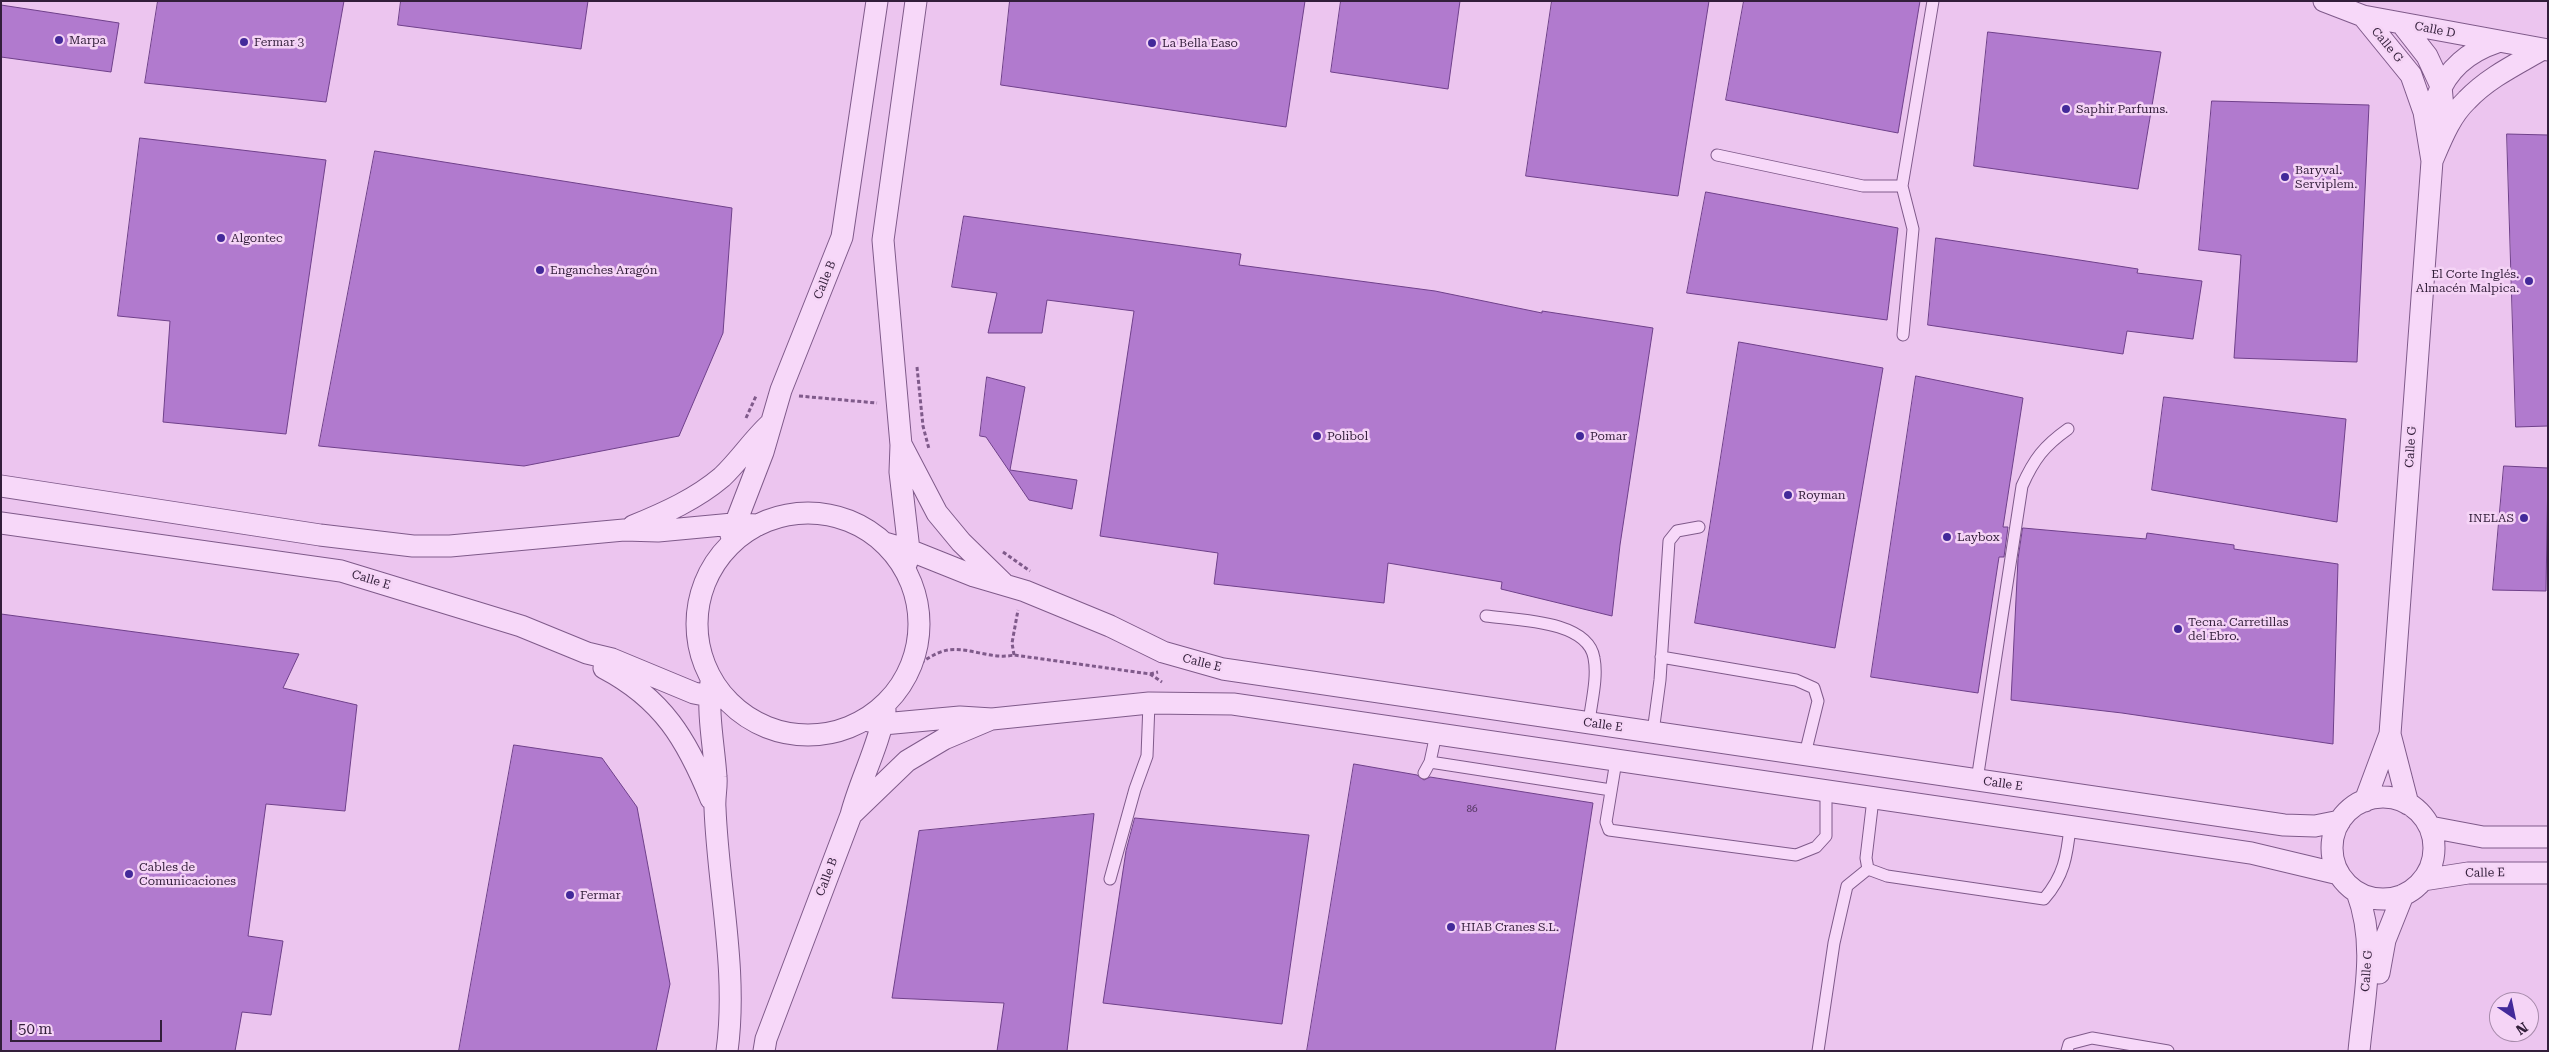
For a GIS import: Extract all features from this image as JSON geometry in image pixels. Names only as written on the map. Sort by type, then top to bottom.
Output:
[{"type":"street","name":"Calle B","points":[[728,548],[733,524],[759,462],[769,424],[842,236],[877,1]]},
{"type":"street","points":[[906,572],[909,550],[900,472],[902,445],[883,240],[916,1]]},
{"type":"street","name":"Calle D","points":[[2324,1],[2363,16],[2544,50]]},
{"type":"street","name":"Calle G","points":[[2363,16],[2411,74],[2436,130],[2432,161],[2390,734],[2365,801]]},
{"type":"street","points":[[2402,24],[2426,56],[2441,86]]},
{"type":"street","points":[[2436,130],[2441,86],[2462,60],[2478,49],[2497,42]]},
{"type":"street","name":"Calle G","points":[[2436,130],[2487,82],[2544,50]]},
{"type":"street","points":[[624,530],[673,510],[706,489],[736,462],[752,440],[769,424]]},
{"type":"street","points":[[902,445],[937,513],[961,542],[1004,583]]},
{"type":"street","points":[[1,486],[320,535],[413,546],[450,546],[624,530],[658,531],[733,524],[758,525],[796,514],[834,516],[870,531],[885,543],[906,572],[913,587],[919,620],[916,654],[910,670],[900,687],[874,722]]},
{"type":"street","name":"Calle E","points":[[1,523],[341,571],[521,626],[587,653],[612,659],[694,693],[715,692]]},
{"type":"street","points":[[727,1051],[730,1030],[728,948],[714,806],[716,779],[715,692],[699,646],[698,611],[708,577],[728,548],[758,525]]},
{"type":"street","name":"Calle E","points":[[885,543],[909,550],[974,576],[1004,583],[1110,626],[1163,652],[1207,666],[2284,825],[2315,826],[2340,822]]},
{"type":"street","points":[[587,653],[602,666],[636,686],[664,714],[692,755],[714,806]]},
{"type":"street","points":[[715,692],[755,722],[791,734],[829,734],[874,722],[960,717],[992,719],[1148,703],[1233,704],[2259,855],[2339,874]]},
{"type":"street","points":[[851,815],[891,775],[914,757],[944,740],[992,719]]},
{"type":"street","name":"Calle B","points":[[764,1051],[766,1039],[851,815],[874,722]]},
{"type":"street","name":"Calle G","points":[[2390,734],[2408,804]]},
{"type":"street","points":[[2387,798],[2408,804],[2424,818],[2430,828],[2434,841],[2434,854],[2423,880],[2404,895],[2380,899],[2357,892],[2339,874],[2332,853],[2334,837],[2340,822],[2356,806],[2365,801],[2387,798]]},
{"type":"street","points":[[2430,828],[2483,837],[2548,837]]},
{"type":"street","name":"Calle E","points":[[2423,880],[2468,873],[2548,873]]},
{"type":"street","name":"Calle G","points":[[2357,892],[2364,910],[2369,948],[2359,1051]]},
{"type":"street","name":"Calle G","points":[[2374,1051],[2379,969],[2392,919],[2404,895]]},
{"type":"lane","points":[[1903,335],[1913,229],[1902,186],[1933,1]]},
{"type":"lane","points":[[1717,155],[1863,186],[1902,186]]},
{"type":"lane","points":[[1977,780],[2022,486],[2046,444],[2068,429]]},
{"type":"lane","points":[[1653,732],[1661,657],[1669,540],[1677,531],[1699,527]]},
{"type":"lane","points":[[1486,616],[1564,628],[1586,639],[1594,656],[1589,723]]},
{"type":"lane","points":[[1661,657],[1796,680],[1814,688],[1818,701],[1805,754]]},
{"type":"lane","points":[[1110,879],[1135,789],[1147,756],[1148,703]]},
{"type":"lane","points":[[1424,773],[1430,762],[1436,734]]},
{"type":"lane","points":[[1616,761],[1606,822],[1609,830],[1796,855],[1816,847],[1826,836],[1826,792]]},
{"type":"lane","points":[[1430,762],[1611,790]]},
{"type":"lane","points":[[1868,869],[1866,858],[1873,799]]},
{"type":"lane","points":[[1868,869],[1887,876],[2044,899],[2057,884],[2067,856],[2070,827]]},
{"type":"lane","points":[[1818,1051],[1834,944],[1847,886],[1868,869]]},
{"type":"lane","points":[[2067,1051],[2068,1044],[2092,1038],[2168,1051]]},
{"type":"path","points":[[916,362],[926,438],[932,457]]},
{"type":"path","points":[[743,424],[758,391]]},
{"type":"path","points":[[792,394],[801,397],[878,403]]},
{"type":"path","points":[[999,549],[1026,567],[1031,575]]},
{"type":"path","points":[[1014,655],[1012,643],[1020,603]]},
{"type":"path","points":[[910,670],[949,650],[1003,656],[1014,655],[1150,674]]},
{"type":"building","name":"Fermar 3","points":[[158,1],[344,1],[326,102],[145,83]]},
{"type":"building","points":[[401,1],[588,1],[581,49],[398,25]]},
{"type":"building","name":"La Bella Easo","points":[[1010,1],[1305,1],[1286,127],[1001,85]]},
{"type":"building","points":[[1341,1],[1460,1],[1448,89],[1331,72]]},
{"type":"building","points":[[1552,1],[1709,1],[1678,196],[1526,176]]},
{"type":"building","points":[[1744,1],[1920,1],[1898,133],[1726,100]]},
{"type":"building","name":"Marpa","points":[[1,5],[119,23],[111,72],[1,57]]},
{"type":"building","name":"Saphir Parfums.","points":[[1988,32],[2161,52],[2138,189],[1974,166]]},
{"type":"building","name":"Baryval. Serviplem.","points":[[2212,101],[2369,105],[2357,362],[2234,358],[2241,255],[2199,250]]},
{"type":"building","name":"El Corte Inglés. Almacén Malpica.","points":[[2507,134],[2548,135],[2548,426],[2516,427]]},
{"type":"building","name":"Algontec","points":[[140,138],[326,160],[286,434],[163,422],[170,321],[118,316]]},
{"type":"building","name":"Enganches Aragón","points":[[375,151],[732,208],[723,333],[679,436],[524,466],[319,446]]},
{"type":"building","points":[[1706,192],[1898,228],[1887,320],[1687,293]]},
{"type":"building","points":[[964,216],[1241,254],[1239,265],[1435,291],[1542,313],[1542,311],[1653,328],[1620,545],[1612,616],[1501,589],[1502,582],[1388,563],[1384,603],[1214,584],[1218,553],[1100,536],[1134,311],[1047,300],[1042,333],[988,333],[997,293],[952,287]]},
{"type":"building","points":[[1936,238],[2138,269],[2137,273],[2202,281],[2193,339],[2127,331],[2123,354],[1928,325]]},
{"type":"building","name":"Royman","points":[[1739,342],[1883,368],[1835,648],[1695,623]]},
{"type":"building","name":"Laybox","points":[[1916,376],[2023,398],[2003,527],[2008,527],[2004,557],[1999,557],[1978,693],[1871,677]]},
{"type":"building","points":[[987,377],[1025,387],[1010,470],[1077,480],[1072,509],[1029,500],[986,437],[980,436]]},
{"type":"building","points":[[2164,397],[2346,419],[2337,522],[2152,490]]},
{"type":"building","name":"INELAS","points":[[2504,466],[2548,468],[2546,591],[2493,590]]},
{"type":"building","points":[[2023,528],[2146,539],[2147,533],[2234,545],[2234,549],[2338,564],[2333,744],[2122,713],[2011,700],[2018,559]]},
{"type":"building","name":"Cables de Comunicaciones","points":[[1,614],[299,654],[283,688],[357,705],[345,811],[266,804],[248,936],[283,941],[271,1015],[242,1012],[235,1051],[1,1051]]},
{"type":"building","name":"Fermar","points":[[514,745],[602,758],[637,807],[670,984],[656,1051],[459,1051]]},
{"type":"building","name":"HIAB Cranes S.L.","points":[[1354,764],[1417,775],[1424,780],[1430,777],[1593,803],[1555,1051],[1307,1051]]},
{"type":"building","points":[[1094,814],[1067,1051],[997,1051],[1004,1003],[892,998],[919,831]]},
{"type":"building","points":[[1135,818],[1309,835],[1282,1024],[1103,1003],[1126,851]]},
{"type":"place","name":"Marpa","points":[[59,40]]},
{"type":"place","name":"Fermar 3","points":[[244,42]]},
{"type":"place","name":"La Bella Easo","points":[[1152,43]]},
{"type":"place","name":"Saphir Parfums.","points":[[2066,109]]},
{"type":"place","name":"Baryval. Serviplem.","points":[[2285,177]]},
{"type":"place","name":"Algontec","points":[[221,238]]},
{"type":"place","name":"Enganches Aragón","points":[[540,270]]},
{"type":"place","name":"El Corte Inglés. Almacén Malpica.","points":[[2529,281]]},
{"type":"place","name":"Polibol","points":[[1317,436]]},
{"type":"place","name":"Pomar","points":[[1580,436]]},
{"type":"place","name":"Royman","points":[[1788,495]]},
{"type":"place","name":"INELAS","points":[[2524,518]]},
{"type":"place","name":"Laybox","points":[[1947,537]]},
{"type":"place","name":"Tecna. Carretillas del Ebro.","points":[[2178,629]]},
{"type":"place","name":"Cables de Comunicaciones","points":[[129,874]]},
{"type":"place","name":"Fermar","points":[[570,895]]},
{"type":"place","name":"HIAB Cranes S.L.","points":[[1451,927]]}]
